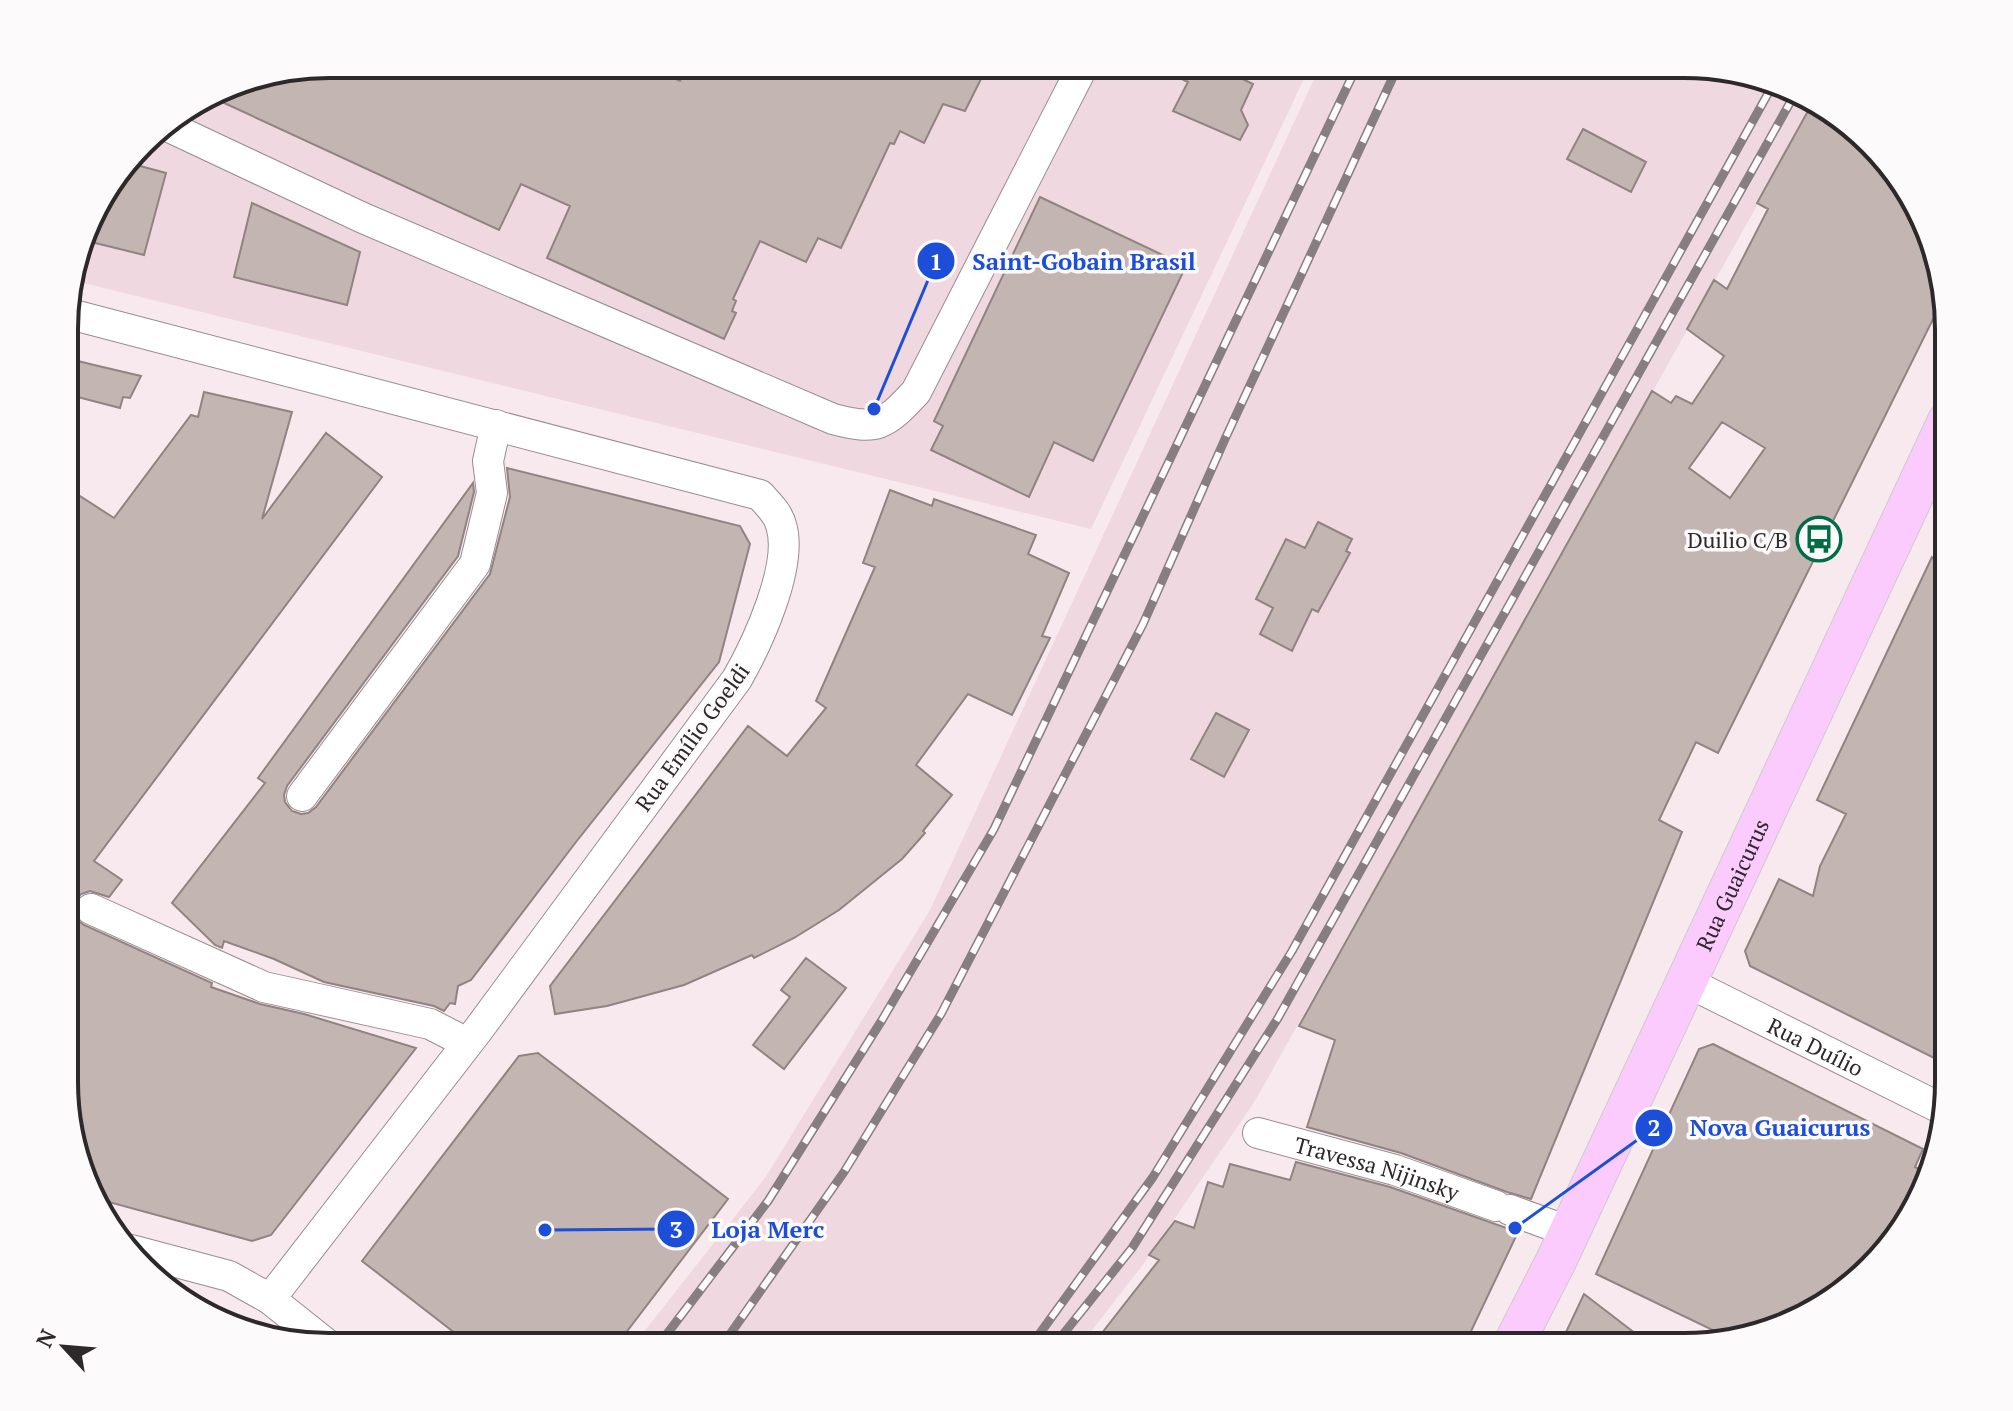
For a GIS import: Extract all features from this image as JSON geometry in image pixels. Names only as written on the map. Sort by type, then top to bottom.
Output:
[{"type":"main road","name":"Rua Guaicurus","points":[[1519,1333],[1570,1232],[1934,451]]},
{"type":"street","points":[[177,130],[378,224],[833,419],[863,427],[886,421],[916,392],[1076,79]]},
{"type":"street","name":"Rua Emílio Goeldi","points":[[79,316],[760,495],[774,509],[782,526],[784,554],[768,615],[737,679],[467,1043],[270,1299]]},
{"type":"street","points":[[302,796],[475,564],[492,493],[488,461],[496,425]]},
{"type":"street","points":[[91,909],[264,987],[430,1024],[467,1043]]},
{"type":"street","name":"Rua Duílio","points":[[1687,982],[1933,1105]]},
{"type":"street","name":"Travessa Nijinsky","points":[[1258,1133],[1395,1170],[1570,1232]]},
{"type":"street","points":[[148,1254],[229,1276],[270,1299],[311,1332]]},
{"type":"shaded area","points":[[313,79],[1304,79],[1091,529],[83,283],[91,248],[120,190],[164,140],[190,120],[233,97],[280,83]]},
{"type":"shaded area","points":[[1314,79],[1700,79],[1749,87],[1780,97],[1810,112],[1255,1101],[1145,1262],[1090,1333],[644,1332],[765,1178],[930,910]]},
{"type":"building","points":[[313,79],[981,79],[965,111],[943,104],[924,143],[900,131],[894,144],[890,143],[841,248],[818,238],[806,262],[760,241],[733,299],[736,301],[732,311],[736,313],[724,339],[547,258],[570,206],[521,184],[499,230],[223,102],[248,91]]},
{"type":"building","points":[[1182,79],[1242,79],[1253,84],[1241,110],[1248,125],[1240,140],[1173,111],[1188,82]]},
{"type":"building","points":[[1808,111],[1837,130],[1873,164],[1901,204],[1916,233],[1926,264],[1934,317],[1718,753],[1696,742],[1659,820],[1682,832],[1531,1199],[1401,1153],[1307,1127],[1335,1040],[1299,1026],[1652,391],[1671,403],[1676,396],[1692,404],[1724,356],[1687,329],[1714,280],[1727,289],[1768,209],[1757,203]],"holes":[[[1722,422],[1765,448],[1730,498],[1689,468]]]},
{"type":"building","points":[[1583,129],[1646,162],[1631,192],[1567,159]]},
{"type":"building","points":[[139,166],[166,173],[144,255],[93,243],[112,203]]},
{"type":"building","points":[[1040,197],[1186,266],[1093,461],[1054,442],[1029,497],[931,450],[943,426],[934,421]]},
{"type":"building","points":[[252,203],[360,252],[347,305],[234,277]]},
{"type":"building","points":[[78,361],[141,376],[130,398],[123,397],[120,408],[78,397]]},
{"type":"building","points":[[204,392],[292,412],[262,519],[326,433],[382,477],[94,861],[122,880],[109,897],[90,891],[79,897],[78,495],[114,518],[191,415],[198,417]]},
{"type":"building","points":[[507,468],[740,526],[750,544],[719,662],[471,980],[458,986],[455,1004],[450,1003],[444,1011],[434,1006],[324,982],[224,941],[222,948],[215,945],[172,903],[265,783],[258,778],[473,483],[474,492],[458,556],[287,786],[285,802],[292,811],[308,813],[316,807],[490,574],[510,497]]},
{"type":"building","points":[[890,490],[932,506],[934,499],[1036,535],[1028,554],[1069,573],[1042,636],[1050,638],[1012,715],[968,694],[916,765],[952,795],[902,859],[839,910],[754,958],[752,955],[684,985],[607,1006],[555,1014],[550,986],[748,726],[787,756],[826,708],[816,701],[875,567],[863,563]]},
{"type":"building","points":[[1318,522],[1352,539],[1346,551],[1350,553],[1318,612],[1312,609],[1292,651],[1260,634],[1273,608],[1256,599],[1286,539],[1305,548]]},
{"type":"building","points":[[1932,557],[1934,1058],[1750,966],[1745,951],[1779,879],[1813,896],[1820,866],[1846,814],[1817,800]]},
{"type":"building","points":[[1216,713],[1249,730],[1224,777],[1191,759]]},
{"type":"building","points":[[79,921],[212,983],[211,987],[416,1048],[271,1235],[252,1241],[109,1202],[104,1193],[91,1163],[79,1098]]},
{"type":"building","points":[[806,958],[846,988],[784,1069],[753,1045],[790,997],[781,990]]},
{"type":"building","points":[[1713,1044],[1923,1149],[1915,1167],[1919,1169],[1893,1221],[1849,1271],[1795,1307],[1765,1320],[1715,1331],[1596,1274],[1699,1049]]},
{"type":"building","points":[[538,1053],[728,1199],[626,1332],[454,1332],[362,1261],[519,1056]]},
{"type":"building","points":[[1296,1162],[1390,1187],[1518,1232],[1470,1333],[1102,1333],[1159,1260],[1149,1255],[1175,1221],[1194,1228],[1208,1182],[1223,1187],[1230,1164],[1290,1180]]},
{"type":"building","points":[[1584,1294],[1635,1333],[1566,1333]]},
{"type":"railway","points":[[668,1332],[768,1201],[882,1020],[994,829],[1351,79]]},
{"type":"railway","points":[[731,1332],[844,1172],[941,1014],[1143,624],[1392,79]]},
{"type":"railway","points":[[1040,1333],[1153,1177],[1292,951],[1768,93]]},
{"type":"railway","points":[[1065,1333],[1132,1248],[1278,1018],[1790,102]]},
{"type":"place","name":"Saint-Gobain Brasil","points":[[874,409]]},
{"type":"place","name":"Duilio C/B","points":[[1819,539]]},
{"type":"place","name":"Nova Guaicurus","points":[[1515,1228]]},
{"type":"place","name":"Loja Merc","points":[[545,1230]]}]
